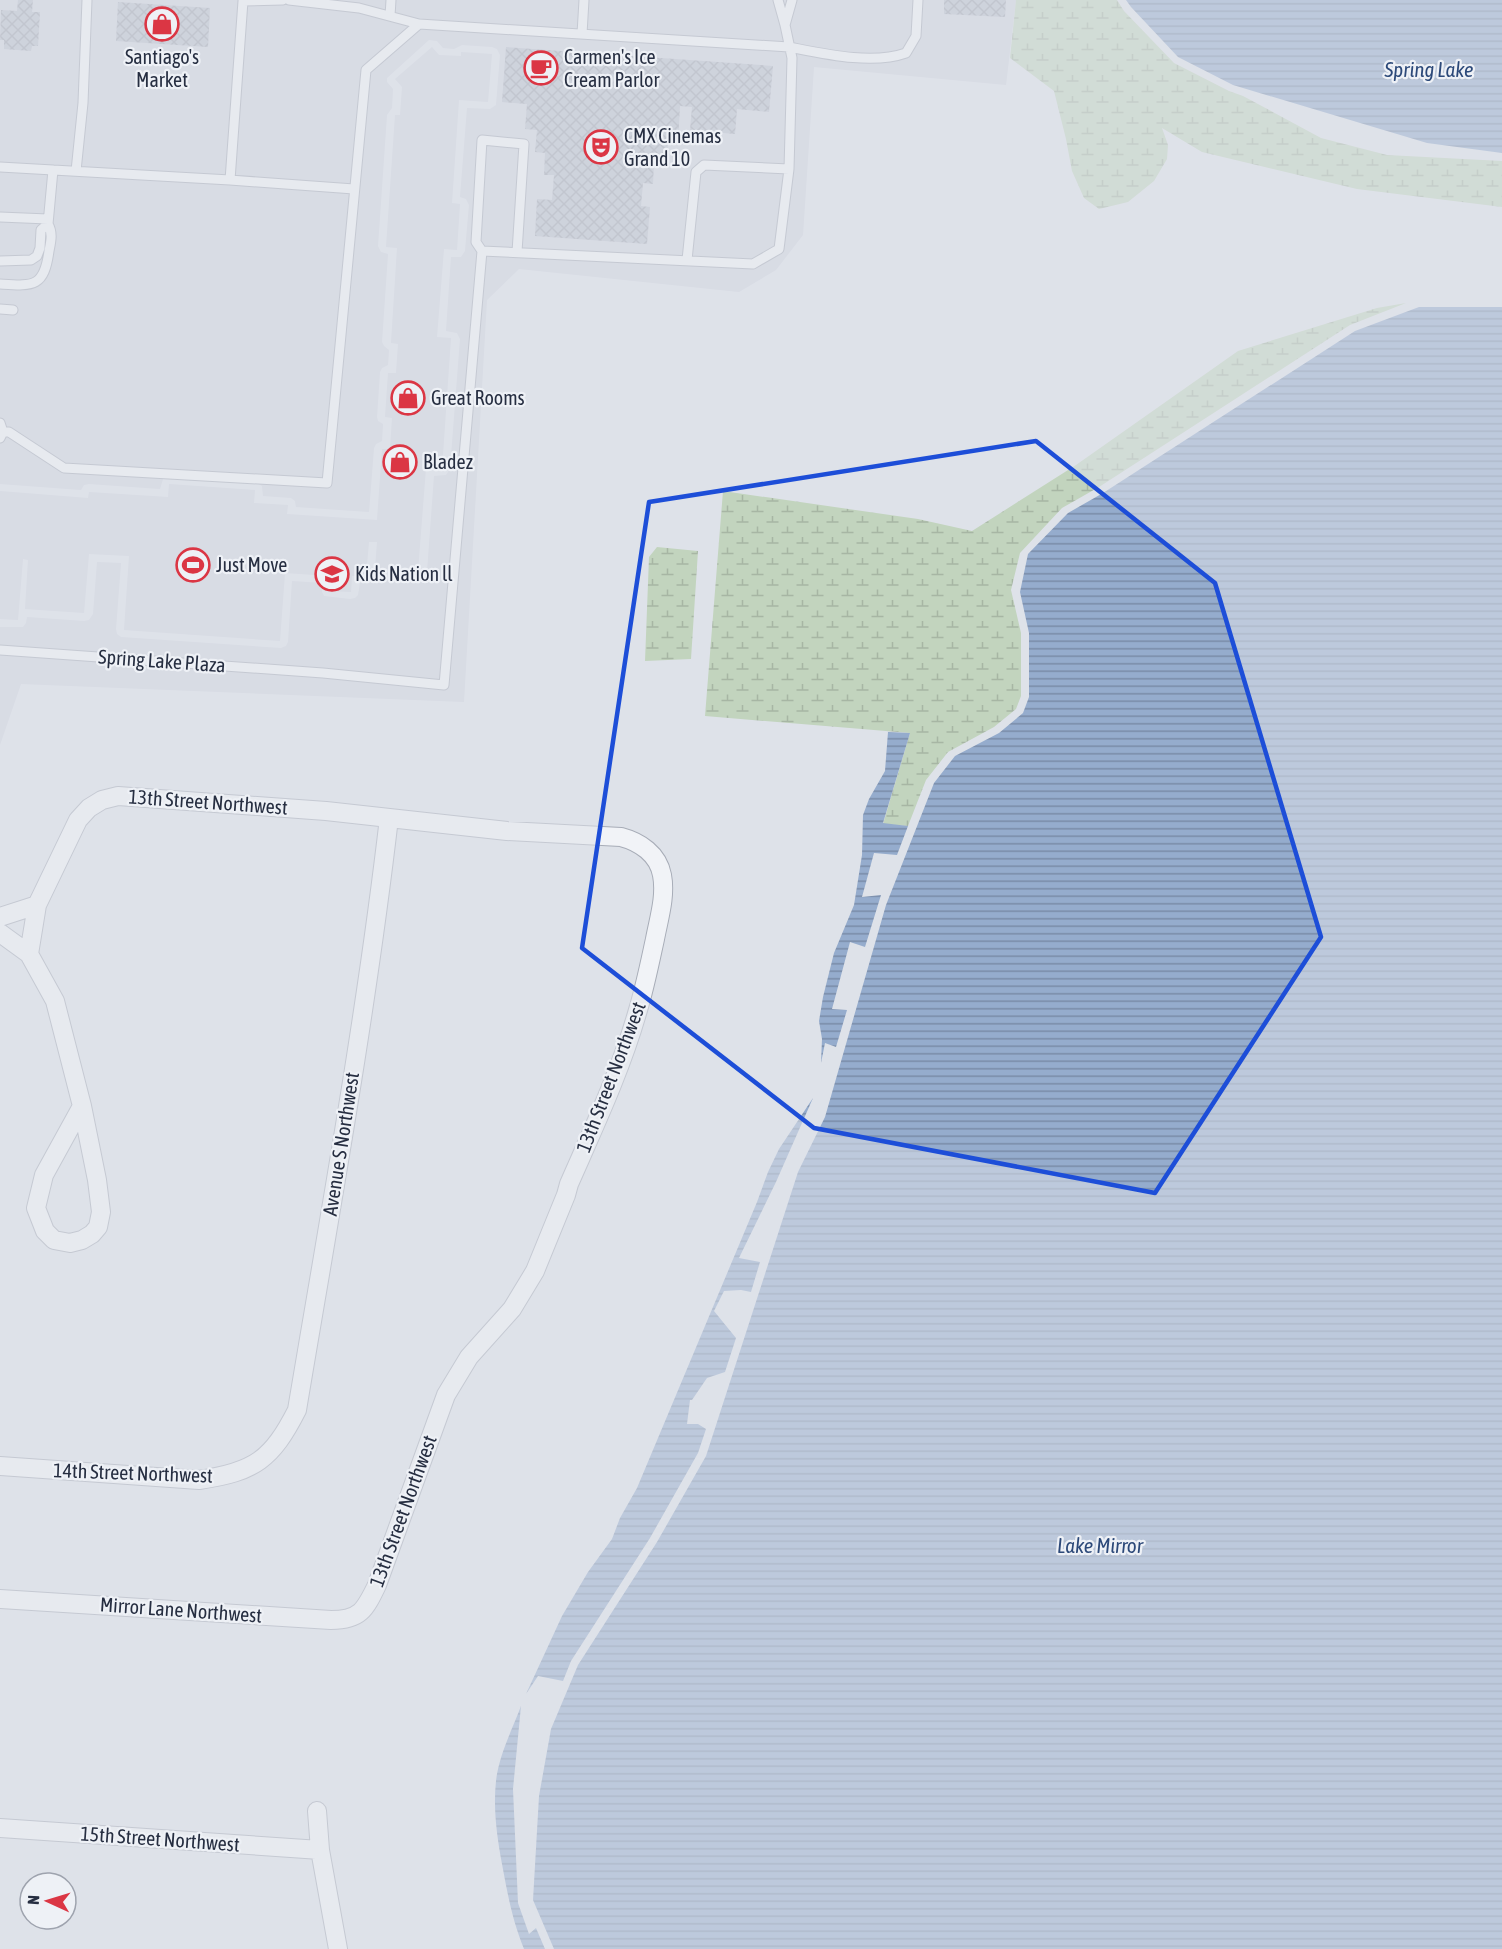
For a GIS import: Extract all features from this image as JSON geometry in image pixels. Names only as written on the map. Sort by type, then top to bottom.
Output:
[{"type":"street","name":"13th Street Northwest","points":[[29,954],[37,905],[78,820],[89,808],[102,800],[118,795],[291,808],[507,831],[621,837],[635,841],[656,860],[662,875],[663,888],[652,949],[632,1030],[602,1110],[568,1184],[566,1195],[535,1271],[512,1309],[469,1357],[446,1395],[377,1585],[361,1613]]},
{"type":"street","name":"Avenue S Northwest","points":[[262,1459],[284,1435],[297,1410],[376,929],[389,818]]},
{"type":"street","points":[[0,917],[37,905]]},
{"type":"street","points":[[0,933],[29,954],[55,1001],[82,1106],[101,1212],[98,1227],[92,1234],[70,1243],[54,1240],[45,1231],[36,1208],[45,1175],[82,1106]]},
{"type":"street","name":"14th Street Northwest","points":[[0,1466],[200,1480],[224,1477],[262,1459]]},
{"type":"street","name":"Mirror Lane Northwest","points":[[0,1599],[331,1620],[346,1620],[361,1613]]},
{"type":"street","points":[[317,1811],[320,1850],[338,1949]]},
{"type":"street","name":"15th Street Northwest","points":[[0,1828],[320,1850]]},
{"type":"lane","points":[[75,0],[87,0],[83,103],[76,171]]},
{"type":"lane","points":[[230,180],[243,1],[283,0]]},
{"type":"lane","points":[[289,0],[359,8],[419,24],[789,47],[834,55],[892,58],[906,53],[916,36],[918,0]]},
{"type":"lane","points":[[390,16],[391,0]]},
{"type":"lane","points":[[582,34],[584,0]]},
{"type":"lane","points":[[517,252],[524,144],[482,140],[476,242],[482,250],[517,252],[687,260],[753,264],[779,249],[789,168],[792,58],[778,0]]},
{"type":"lane","points":[[784,25],[792,0]]},
{"type":"lane","points":[[1,431],[9,432],[64,468],[327,483],[366,70],[419,24]]},
{"type":"lane","points":[[687,260],[696,172],[704,165],[789,168]]},
{"type":"lane","points":[[0,167],[354,189]]},
{"type":"lane","points":[[0,284],[30,285],[43,277],[47,268],[52,231],[48,221],[53,170]]},
{"type":"lane","points":[[0,216],[48,221]]},
{"type":"lane","points":[[0,261],[31,260],[37,256],[41,230],[48,221]]},
{"type":"lane","name":"Spring Lake Plaza","points":[[0,650],[323,672],[444,685],[482,250]]},
{"type":"lane","points":[[0,309],[13,310]]},
{"type":"highlighted area","points":[[1036,441],[1215,583],[1321,937],[1155,1193],[814,1128],[582,948],[649,502]]},
{"type":"shaded area","points":[[0,0],[1016,0],[1006,85],[814,67],[803,235],[776,270],[739,292],[519,269],[487,300],[464,702],[21,684],[0,745],[0,627],[23,627],[27,617],[89,620],[93,614],[97,562],[121,563],[116,629],[117,634],[121,637],[281,648],[288,642],[292,581],[322,583],[324,596],[350,599],[358,595],[360,583],[370,583],[374,575],[418,579],[425,576],[434,476],[446,475],[450,469],[460,339],[457,333],[446,331],[451,257],[461,257],[465,251],[469,205],[466,199],[460,197],[467,108],[490,109],[496,105],[500,55],[497,49],[492,47],[462,45],[454,49],[443,48],[437,41],[429,40],[387,78],[387,82],[393,89],[392,108],[387,115],[378,246],[381,252],[388,254],[382,342],[389,350],[388,365],[380,372],[377,417],[378,421],[383,424],[382,441],[374,448],[369,512],[296,507],[295,501],[291,498],[263,496],[262,486],[255,482],[167,476],[163,479],[160,489],[89,484],[84,485],[81,490],[0,484]]},
{"type":"shaded area","points":[[432,47],[439,55],[461,56],[461,52],[492,54],[488,102],[459,100],[452,203],[460,204],[457,250],[444,249],[437,337],[451,338],[442,469],[426,468],[418,571],[375,568],[377,542],[369,542],[366,576],[352,576],[351,592],[330,591],[330,576],[285,573],[280,641],[124,630],[129,556],[89,554],[84,613],[25,609],[28,560],[23,559],[18,620],[0,619],[0,491],[88,498],[89,492],[168,497],[169,484],[255,490],[254,503],[288,505],[287,514],[377,520],[382,449],[390,449],[392,418],[385,417],[388,373],[396,373],[398,344],[391,343],[397,248],[386,247],[395,115],[400,115],[402,87],[395,79]]},
{"type":"green space","points":[[1016,0],[1117,0],[1124,11],[1174,63],[1243,96],[1321,138],[1387,155],[1502,161],[1502,207],[1357,189],[1202,152],[1162,128],[1168,145],[1167,159],[1154,181],[1128,202],[1099,209],[1084,198],[1072,171],[1054,91],[1010,58]]},
{"type":"green space","points":[[1406,303],[1350,325],[1099,487],[1062,508],[1020,553],[1011,590],[1021,633],[1021,696],[1016,709],[994,727],[948,752],[926,780],[908,826],[883,824],[910,733],[705,716],[723,491],[918,519],[972,531],[1076,465],[1238,351],[1377,308]]},
{"type":"green space","points":[[657,547],[698,551],[691,659],[645,661],[649,557]]},
{"type":"water","name":"Spring Lake","points":[[1126,0],[1502,0],[1502,153],[1427,143],[1233,85],[1178,57]]},
{"type":"water","name":"Lake Mirror","points":[[1419,307],[1502,307],[1502,1949],[554,1949],[533,1900],[539,1796],[551,1729],[578,1665],[657,1542],[706,1456],[798,1172],[825,1117],[886,905],[934,783],[955,756],[999,733],[1023,713],[1029,697],[1029,633],[1020,592],[1028,554],[1068,513],[1103,493],[1355,331]]},
{"type":"water","points":[[888,732],[910,733],[883,823],[908,826],[897,855],[874,853],[862,897],[881,895],[865,947],[850,942],[832,1009],[847,1010],[836,1047],[825,1043],[821,1063],[822,1039],[819,1021],[823,997],[834,953],[854,905],[862,855],[863,815],[885,771]]},
{"type":"water","points":[[813,1098],[739,1258],[760,1262],[751,1292],[724,1291],[714,1311],[736,1338],[725,1372],[707,1378],[690,1400],[687,1424],[698,1424],[706,1429],[698,1453],[650,1538],[571,1661],[563,1681],[538,1676],[526,1694],[562,1616],[588,1572],[612,1539],[620,1518],[637,1488],[768,1172],[779,1149]]},
{"type":"water","points":[[521,1706],[513,1789],[518,1903],[529,1934],[536,1928],[545,1949],[524,1949],[508,1897],[496,1823],[495,1791],[498,1771]]},
{"type":"building","points":[[18,0],[33,0],[32,12],[40,12],[38,46],[32,46],[31,51],[4,49],[4,40],[0,40],[1,10],[17,11]]},
{"type":"building","points":[[944,0],[1006,0],[1005,17],[944,14]]},
{"type":"building","points":[[118,2],[210,8],[208,47],[116,41]]},
{"type":"building","name":"CMX Cinemas Grand 10","points":[[506,47],[773,66],[769,112],[737,109],[735,134],[690,130],[692,107],[680,106],[678,141],[668,141],[666,164],[654,163],[653,184],[643,183],[641,206],[650,207],[647,244],[535,236],[537,199],[552,200],[554,175],[544,175],[545,153],[535,152],[537,130],[525,129],[527,104],[502,102]]},
{"type":"place","name":"Santiago's Market","points":[[162,24]]},
{"type":"place","name":"Carmen's Ice Cream Parlor","points":[[541,68]]},
{"type":"place","name":"CMX Cinemas Grand 10","points":[[601,147]]},
{"type":"place","name":"Great Rooms","points":[[408,398]]},
{"type":"place","name":"Bladez","points":[[400,462]]},
{"type":"place","name":"Just Move","points":[[193,565]]},
{"type":"place","name":"Kids Nation ll","points":[[332,574]]}]
